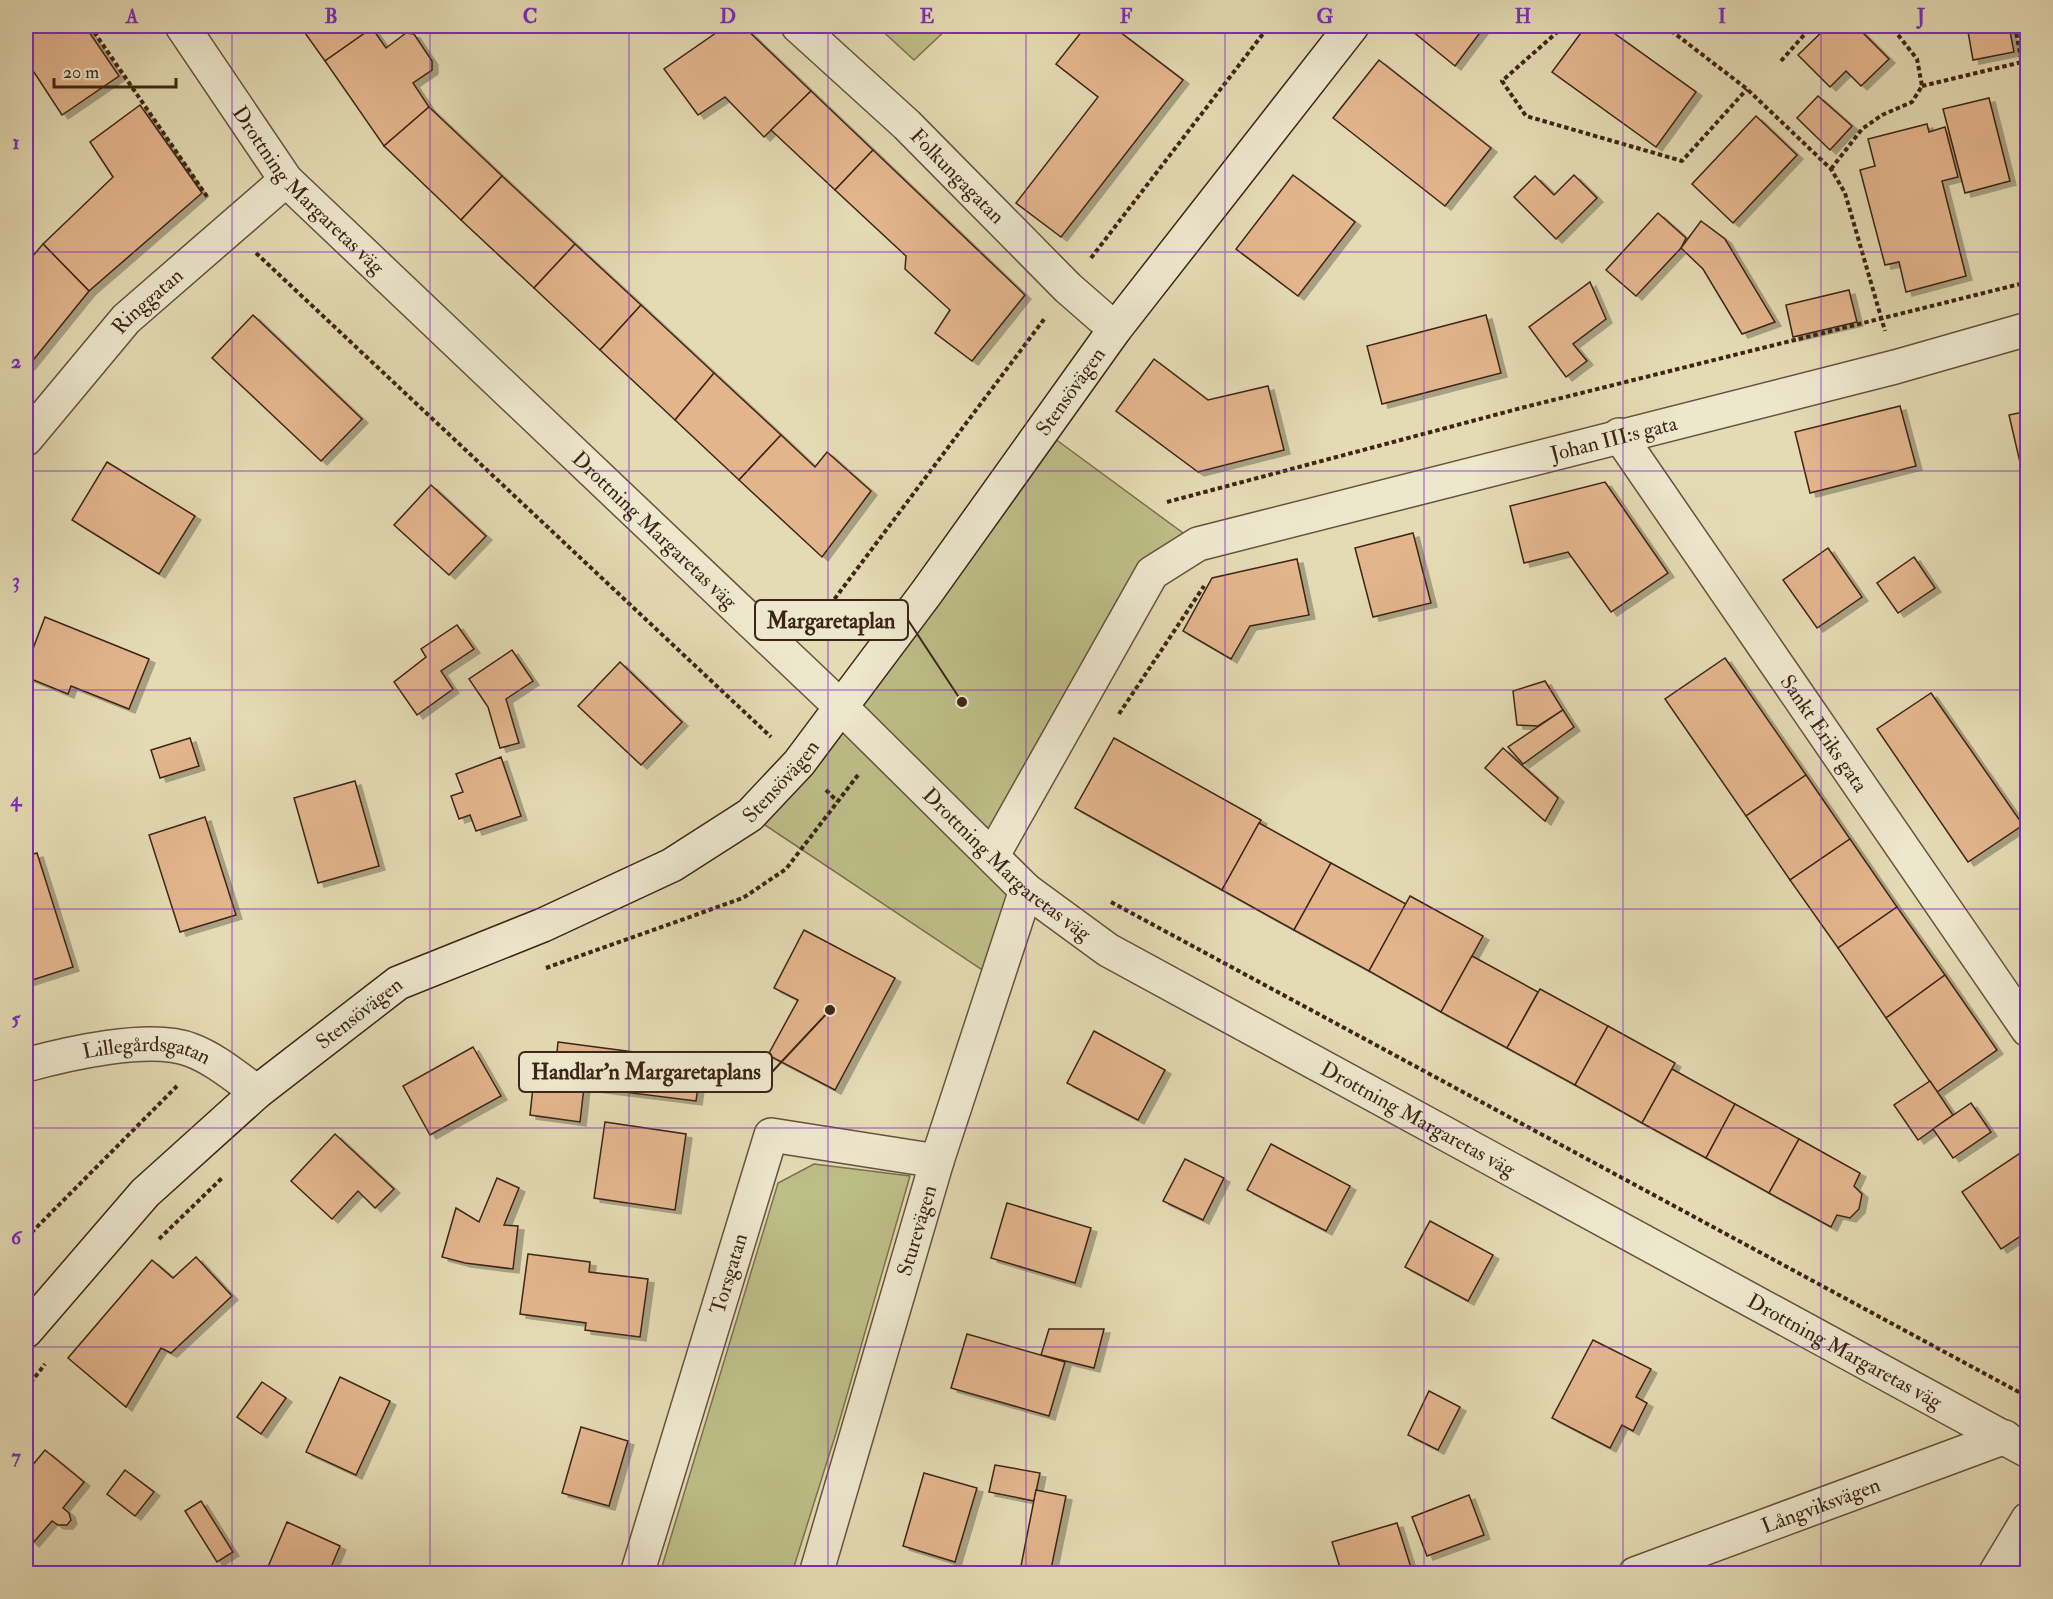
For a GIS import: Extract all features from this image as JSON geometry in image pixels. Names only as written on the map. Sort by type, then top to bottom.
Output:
[{"type":"street","name":"Drottning Margaretas väg","points":[[182,26],[286,180],[841,707],[1026,890],[1108,950],[2016,1444]]},
{"type":"street","name":"Folkungagatan","points":[[798,26],[907,125],[1068,288],[1115,329]]},
{"type":"street","name":"Stensövägen","points":[[26,1331],[145,1193],[257,1092],[398,983],[543,926],[672,865],[750,815],[799,763],[1115,329],[1352,26]]},
{"type":"street","name":"Ringgatan","points":[[26,439],[126,319],[286,180]]},
{"type":"street","name":"Johan III:s gata","points":[[993,855],[1152,573],[1198,544],[1619,435],[1894,367],[2028,329]]},
{"type":"street","name":"Sankt Eriks gata","points":[[1619,435],[2028,1030]]},
{"type":"street","name":"Sturevägen","points":[[816,1574],[937,1161],[1026,890]]},
{"type":"street","name":"Lillegårdsgatan","points":[[26,1065],[70,1053],[157,1044],[189,1049],[206,1057],[257,1092]]},
{"type":"street","name":"Torsgatan","points":[[637,1574],[771,1135],[937,1161]]},
{"type":"street","name":"Långviksvägen","points":[[1635,1574],[2016,1444]]},
{"type":"street","points":[[1995,1574],[2028,1519]]},
{"type":"path","points":[[90,26],[229,228],[799,763]]},
{"type":"path","points":[[790,659],[1068,288],[1269,26]]},
{"type":"path","points":[[1564,26],[1502,81],[1526,116],[1682,161],[1747,89]]},
{"type":"path","points":[[1665,26],[1747,89],[1831,169],[1845,193],[1894,367]]},
{"type":"path","points":[[1781,61],[1812,26]]},
{"type":"path","points":[[1831,169],[1862,129],[1882,115],[1912,102],[1922,86],[1917,59],[1891,26]]},
{"type":"path","points":[[2015,26],[2028,96]]},
{"type":"path","points":[[1922,86],[2022,62]]},
{"type":"path","points":[[1167,502],[1525,407],[2028,282]]},
{"type":"path","points":[[1117,717],[1210,578]]},
{"type":"path","points":[[545,968],[743,898],[786,868],[880,746]]},
{"type":"path","points":[[1110,902],[2028,1397]]},
{"type":"path","points":[[26,1238],[206,1057]]},
{"type":"path","points":[[156,1242],[223,1177]]},
{"type":"path","points":[[26,1389],[46,1363]]},
{"type":"green space","points":[[877,26],[950,26],[914,60]]},
{"type":"green space","points":[[1043,430],[1198,544],[1152,573],[993,855],[1026,890],[996,979],[750,815]]},
{"type":"green space","points":[[814,1164],[910,1176],[836,1433],[792,1573],[660,1573],[778,1183]]},
{"type":"building","points":[[31,26],[85,26],[119,76],[62,115],[26,60],[26,29]]},
{"type":"building","points":[[300,26],[370,26],[372,28],[325,61]]},
{"type":"building","points":[[726,26],[743,26],[811,91],[764,137],[725,97],[698,115],[664,69]]},
{"type":"building","points":[[1086,26],[1112,26],[1183,80],[1061,237],[1016,203],[1098,97],[1056,64]]},
{"type":"building","points":[[1406,26],[1485,26],[1455,66]]},
{"type":"building","points":[[1586,26],[1604,26],[1696,92],[1656,147],[1552,72]]},
{"type":"building","points":[[1828,26],[1856,26],[1889,59],[1861,86],[1846,71],[1830,87],[1798,55]]},
{"type":"building","points":[[1967,26],[2009,26],[2014,52],[1973,60]]},
{"type":"building","points":[[372,28],[386,48],[406,33],[414,34],[432,61],[432,70],[413,83],[429,107],[384,146],[325,61]]},
{"type":"building","points":[[1379,60],[1491,148],[1445,206],[1333,118]]},
{"type":"building","points":[[811,91],[873,150],[835,190],[771,130]]},
{"type":"building","points":[[1818,96],[1852,126],[1830,150],[1797,118]]},
{"type":"building","points":[[1989,98],[2010,181],[1965,193],[1943,109]]},
{"type":"building","points":[[140,105],[202,193],[89,291],[43,244],[113,177],[90,142]]},
{"type":"building","points":[[429,107],[502,176],[461,220],[384,146]]},
{"type":"building","points":[[1756,116],[1797,155],[1733,223],[1692,184]]},
{"type":"building","points":[[1927,124],[1929,132],[1945,127],[1958,177],[1942,181],[1966,276],[1906,292],[1899,262],[1885,265],[1860,170],[1875,166],[1868,139]]},
{"type":"building","points":[[873,150],[1025,295],[972,361],[935,333],[950,310],[905,269],[906,256],[835,190]]},
{"type":"building","points":[[1293,175],[1355,222],[1298,296],[1236,249]]},
{"type":"building","points":[[1574,175],[1597,198],[1556,239],[1514,197],[1535,176],[1554,195]]},
{"type":"building","points":[[502,176],[575,244],[534,288],[461,220]]},
{"type":"building","points":[[1658,213],[1686,238],[1681,248],[1636,296],[1606,270]]},
{"type":"building","points":[[1701,221],[1725,239],[1775,322],[1742,334],[1703,269],[1681,248]]},
{"type":"building","points":[[43,244],[89,291],[26,369],[26,264]]},
{"type":"building","points":[[575,244],[641,305],[600,350],[534,288]]},
{"type":"building","points":[[1590,282],[1606,319],[1573,344],[1587,361],[1566,377],[1529,327]]},
{"type":"building","points":[[1849,290],[1857,322],[1793,337],[1786,305]]},
{"type":"building","points":[[641,305],[714,373],[675,420],[600,350]]},
{"type":"building","points":[[253,315],[362,419],[321,461],[212,358]]},
{"type":"building","points":[[1486,315],[1501,373],[1382,404],[1367,346]]},
{"type":"building","points":[[1154,359],[1208,400],[1268,386],[1284,450],[1198,472],[1116,411]]},
{"type":"building","points":[[714,373],[781,435],[739,480],[675,420]]},
{"type":"building","points":[[1900,406],[1916,466],[1810,493],[1795,432]]},
{"type":"building","points":[[2028,411],[2028,470],[2022,471],[2009,415]]},
{"type":"building","points":[[781,435],[815,467],[827,452],[871,491],[822,557],[739,480]]},
{"type":"building","points":[[107,462],[195,516],[159,574],[72,520]]},
{"type":"building","points":[[1605,482],[1668,573],[1611,612],[1568,552],[1524,563],[1510,506]]},
{"type":"building","points":[[431,485],[486,536],[449,575],[394,525]]},
{"type":"building","points":[[1413,533],[1431,603],[1373,617],[1355,548]]},
{"type":"building","points":[[1828,548],[1862,597],[1817,628],[1783,580]]},
{"type":"building","points":[[1914,557],[1935,588],[1898,613],[1877,583]]},
{"type":"building","points":[[1297,559],[1309,615],[1250,626],[1231,659],[1183,631],[1212,578]]},
{"type":"building","points":[[45,617],[149,659],[129,709],[71,686],[68,694],[26,677],[26,667]]},
{"type":"building","points":[[457,625],[474,649],[441,671],[453,689],[417,715],[394,682],[426,657],[421,649]]},
{"type":"building","points":[[512,650],[533,681],[506,699],[519,743],[500,748],[488,707],[469,679]]},
{"type":"building","points":[[1725,658],[1806,775],[1746,816],[1665,699]]},
{"type":"building","points":[[620,662],[682,722],[641,765],[578,706]]},
{"type":"building","points":[[1545,681],[1563,710],[1538,726],[1517,725],[1513,691]]},
{"type":"building","points":[[1931,693],[2023,825],[1968,862],[1877,729]]},
{"type":"building","points":[[1563,710],[1574,727],[1523,764],[1508,747]]},
{"type":"building","points":[[190,738],[199,766],[160,778],[151,750]]},
{"type":"building","points":[[1114,738],[1261,820],[1222,890],[1075,808]]},
{"type":"building","points":[[1503,748],[1558,798],[1545,821],[1485,768]]},
{"type":"building","points":[[501,757],[521,816],[476,831],[470,815],[459,819],[451,796],[463,792],[456,774]]},
{"type":"building","points":[[1806,775],[1850,839],[1790,880],[1746,816]]},
{"type":"building","points":[[355,781],[379,866],[318,883],[294,798]]},
{"type":"building","points":[[205,817],[236,915],[180,932],[149,835]]},
{"type":"building","points":[[1259,823],[1331,863],[1294,930],[1222,890]]},
{"type":"building","points":[[1850,839],[1897,907],[1838,948],[1790,880]]},
{"type":"building","points":[[37,853],[73,967],[26,982],[26,856]]},
{"type":"building","points":[[1331,863],[1406,904],[1369,971],[1294,930]]},
{"type":"building","points":[[1410,896],[1483,936],[1441,1012],[1369,971]]},
{"type":"building","points":[[1897,907],[1945,975],[1886,1018],[1838,948]]},
{"type":"building","points":[[804,930],[895,978],[835,1090],[768,1055],[798,1000],[774,988]]},
{"type":"building","points":[[1472,956],[1538,992],[1507,1048],[1441,1012]]},
{"type":"building","points":[[1945,975],[1997,1050],[1937,1092],[1886,1018]]},
{"type":"building","points":[[1540,989],[1608,1026],[1575,1085],[1507,1048]]},
{"type":"building","points":[[1608,1026],[1675,1063],[1642,1123],[1575,1085]]},
{"type":"building","points":[[1094,1031],[1165,1070],[1138,1120],[1067,1083]]},
{"type":"building","points":[[558,1042],[664,1056],[662,1076],[699,1080],[696,1101],[584,1087],[580,1122],[530,1115],[534,1078],[554,1081]]},
{"type":"building","points":[[473,1047],[501,1096],[430,1135],[403,1086]]},
{"type":"building","points":[[1672,1069],[1735,1104],[1706,1158],[1642,1123]]},
{"type":"building","points":[[1930,1081],[1953,1115],[1918,1140],[1894,1105]]},
{"type":"building","points":[[1971,1103],[1991,1132],[1953,1158],[1933,1129]]},
{"type":"building","points":[[1735,1104],[1799,1139],[1769,1193],[1706,1158]]},
{"type":"building","points":[[605,1122],[686,1134],[675,1210],[594,1198]]},
{"type":"building","points":[[335,1134],[394,1189],[375,1208],[358,1191],[332,1219],[291,1181]]},
{"type":"building","points":[[1799,1139],[1860,1173],[1854,1186],[1862,1194],[1859,1209],[1850,1218],[1837,1215],[1831,1227],[1769,1193]]},
{"type":"building","points":[[1271,1144],[1350,1186],[1326,1231],[1247,1190]]},
{"type":"building","points":[[2028,1148],[2028,1231],[2001,1249],[1962,1192]]},
{"type":"building","points":[[1185,1159],[1224,1178],[1203,1220],[1163,1201]]},
{"type":"building","points":[[497,1178],[519,1188],[504,1225],[518,1226],[513,1269],[465,1263],[442,1257],[456,1208],[479,1222]]},
{"type":"building","points":[[1007,1203],[1091,1228],[1075,1283],[991,1258]]},
{"type":"building","points":[[1430,1221],[1493,1255],[1468,1301],[1405,1267]]},
{"type":"building","points":[[528,1254],[590,1262],[589,1272],[648,1279],[640,1337],[585,1330],[586,1323],[520,1314]]},
{"type":"building","points":[[196,1257],[232,1296],[171,1353],[161,1348],[126,1407],[68,1358],[152,1260],[173,1278]]},
{"type":"building","points":[[1049,1329],[1104,1329],[1094,1368],[1041,1355]]},
{"type":"building","points":[[967,1334],[1065,1362],[1049,1416],[951,1388]]},
{"type":"building","points":[[1593,1340],[1651,1369],[1636,1397],[1647,1403],[1633,1431],[1622,1425],[1610,1448],[1552,1418]]},
{"type":"building","points":[[340,1377],[390,1401],[356,1475],[306,1452]]},
{"type":"building","points":[[262,1382],[286,1398],[261,1434],[237,1417]]},
{"type":"building","points":[[1429,1391],[1460,1407],[1438,1450],[1408,1435]]},
{"type":"building","points":[[581,1427],[628,1441],[609,1506],[562,1493]]},
{"type":"building","points":[[45,1450],[84,1482],[63,1508],[69,1513],[71,1520],[67,1525],[58,1525],[52,1521],[33,1543],[26,1536],[26,1473]]},
{"type":"building","points":[[995,1465],[1040,1473],[1034,1501],[989,1492]]},
{"type":"building","points":[[125,1470],[154,1492],[135,1516],[107,1494]]},
{"type":"building","points":[[924,1473],[977,1488],[955,1562],[903,1546]]},
{"type":"building","points":[[1036,1490],[1066,1496],[1050,1574],[1020,1571]]},
{"type":"building","points":[[1469,1495],[1484,1535],[1427,1556],[1412,1517]]},
{"type":"building","points":[[201,1501],[233,1552],[217,1562],[185,1511]]},
{"type":"building","points":[[287,1522],[340,1546],[329,1572],[332,1574],[265,1574]]},
{"type":"building","points":[[1397,1523],[1413,1574],[1342,1574],[1332,1542]]},
{"type":"place","name":"Margaretaplan","points":[[962,702]]},
{"type":"place","name":"Handlar'n Margaretaplans","points":[[830,1010]]}]
